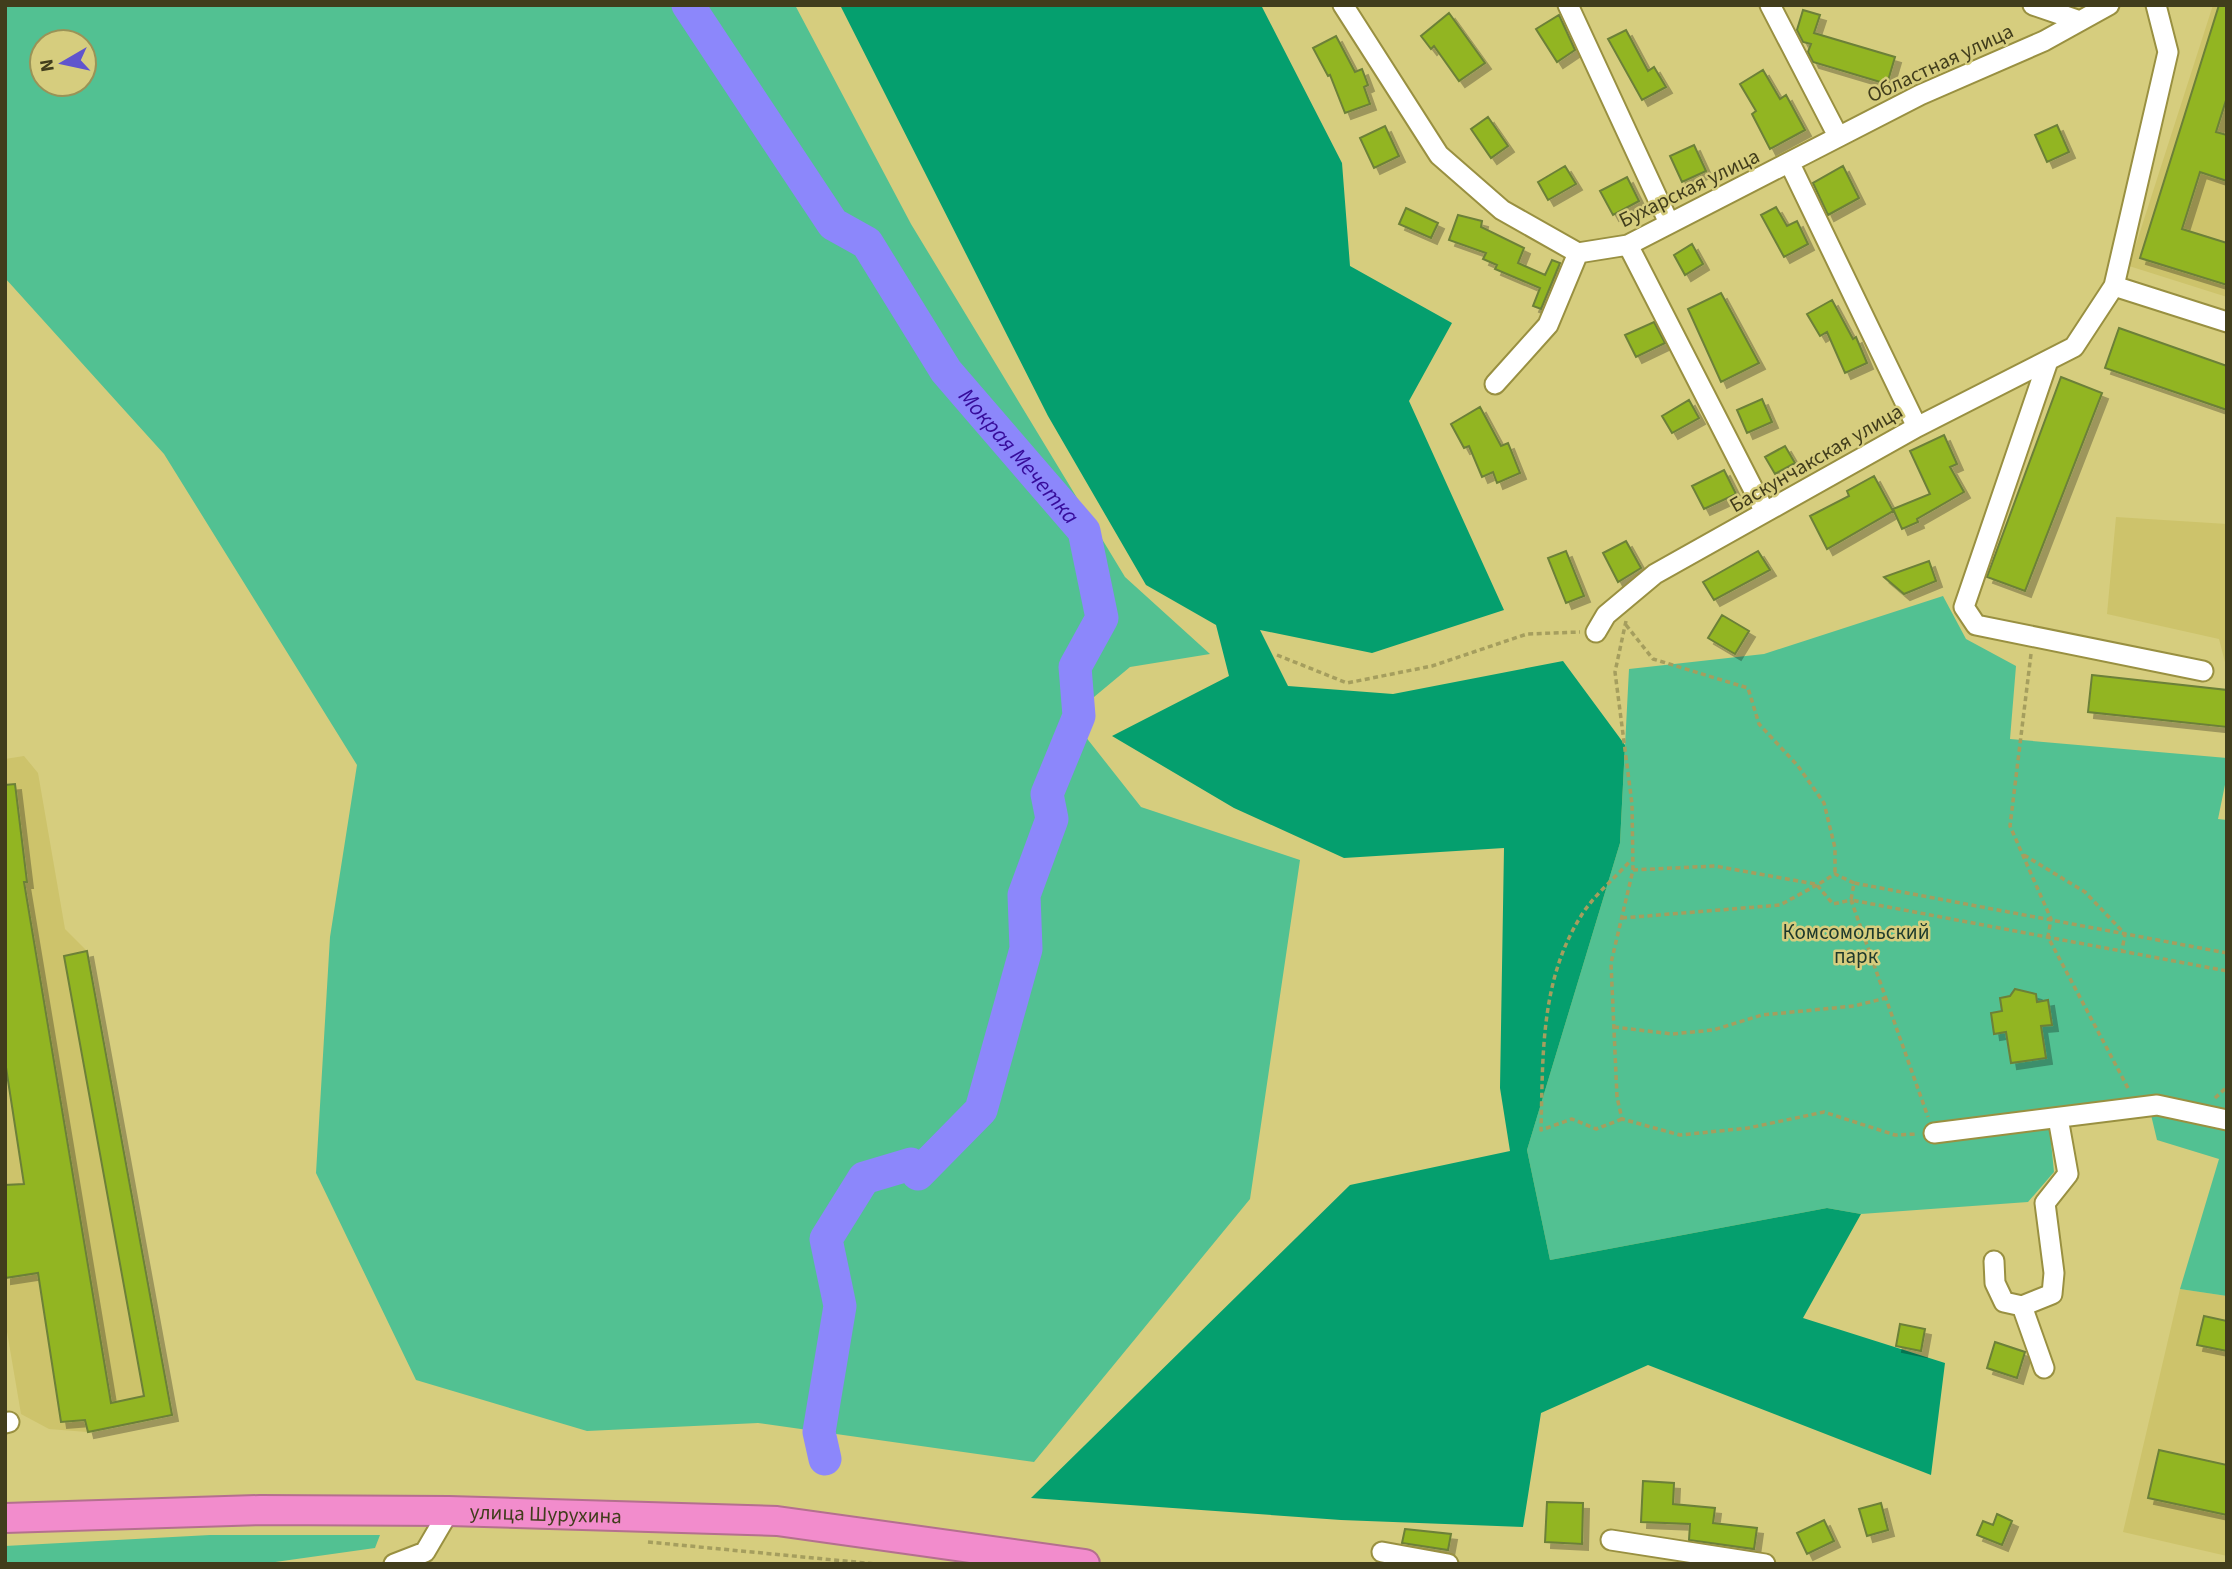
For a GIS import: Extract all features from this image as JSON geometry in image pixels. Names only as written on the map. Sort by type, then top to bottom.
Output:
[{"type":"highway","name":"улица Шурухина","points":[[5,1518],[260,1510],[449,1511],[777,1521],[1085,1564]]},
{"type":"street","points":[[1343,5],[1439,155],[1502,210],[1578,253],[1548,325],[1495,384]]},
{"type":"street","points":[[1568,5],[1669,223]]},
{"type":"street","points":[[1770,5],[1838,136]]},
{"type":"street","points":[[2033,5],[2080,21]]},
{"type":"street","name":"Областная улица","points":[[1790,164],[1838,136],[2109,5]]},
{"type":"street","points":[[2156,5],[2168,52],[2114,286],[2227,322]]},
{"type":"street","points":[[1790,164],[1917,427]]},
{"type":"street","name":"Бухарская улица","points":[[1578,253],[1628,245],[1790,164]]},
{"type":"street","points":[[1628,245],[1765,512]]},
{"type":"street","name":"Баскунчакская улица","points":[[1596,632],[1606,615],[1655,574],[1917,427],[2074,347],[2114,286]]},
{"type":"street","points":[[2048,361],[1964,607],[1976,625],[2203,671]]},
{"type":"street","points":[[1934,1133],[2157,1105],[2227,1120]]},
{"type":"street","points":[[1994,1261],[1995,1283],[2004,1302],[2022,1306],[2052,1294],[2054,1273],[2045,1203],[2068,1174],[2058,1118]]},
{"type":"street","points":[[2022,1306],[2044,1368]]},
{"type":"street","points":[[394,1564],[425,1552],[449,1511]]},
{"type":"street","points":[[1611,1540],[1765,1564]]},
{"type":"street","points":[[1382,1552],[1448,1564]]},
{"type":"path","points":[[1622,1119],[1617,1097],[1611,963],[1633,870],[1633,804],[1615,672],[1630,593]]},
{"type":"path","points":[[1626,625],[1653,659],[1748,688],[1759,724],[1798,766],[1824,803],[1835,848],[1835,874]]},
{"type":"path","points":[[1277,655],[1347,683],[1432,666],[1527,634],[1596,632]]},
{"type":"path","points":[[2033,637],[2010,826],[2051,919],[2048,937],[2138,1107]]},
{"type":"path","points":[[2022,854],[2085,892],[2125,934]]},
{"type":"path","points":[[1633,859],[1582,914],[1557,961],[1543,1029],[1541,1130],[1572,1119],[1596,1129],[1622,1119],[1680,1135],[1748,1128],[1824,1112],[1895,1135],[1934,1133],[1851,900],[1854,883]]},
{"type":"path","points":[[1633,870],[1715,866],[1817,885],[1833,904],[1851,900],[2227,971]]},
{"type":"path","points":[[1835,874],[1854,883],[2227,953]]},
{"type":"path","points":[[1621,918],[1780,905],[1835,874]]},
{"type":"path","points":[[2122,951],[2125,934]]},
{"type":"path","points":[[1614,1027],[1686,1032],[1713,1030],[1762,1015],[1854,1006],[1886,998]]},
{"type":"shaded area","points":[[2213,5],[2227,5],[2227,297],[2129,266]]},
{"type":"shaded area","points":[[2116,517],[2227,524],[2227,670],[2219,639],[2107,614]]},
{"type":"shaded area","points":[[24,756],[38,773],[65,929],[87,951],[172,1415],[87,1432],[49,1429],[21,1414],[5,1320],[5,759]]},
{"type":"shaded area","points":[[2180,1289],[2227,1296],[2227,1556],[2123,1532]]},
{"type":"green space","points":[[5,5],[795,5],[911,224],[1125,577],[1210,654],[1130,667],[1070,717],[1141,807],[1300,860],[1250,1199],[1034,1462],[758,1423],[587,1431],[416,1380],[316,1173],[330,937],[357,765],[164,454],[5,278]]},
{"type":"green space","points":[[840,5],[1261,5],[1342,163],[1350,266],[1452,323],[1409,401],[1504,610],[1372,653],[1260,630],[1288,686],[1393,694],[1563,661],[1625,745],[1620,843],[1527,1150],[1550,1260],[1827,1208],[1861,1214],[1803,1318],[1945,1363],[1931,1475],[1648,1365],[1541,1413],[1523,1527],[1341,1520],[1031,1498],[1350,1185],[1510,1151],[1500,1088],[1504,848],[1344,858],[1234,808],[1112,736],[1229,676],[1216,625],[1146,585],[1048,416]]},
{"type":"green space","name":"Комсомольский парк","points":[[1943,596],[1966,639],[2016,666],[2010,739],[2227,758],[2227,775],[2218,819],[2227,820],[2227,1296],[2180,1289],[2219,1159],[2157,1140],[2147,1098],[2048,1111],[2054,1172],[2028,1202],[1861,1214],[1827,1208],[1550,1260],[1527,1150],[1620,843],[1629,669],[1764,654]]},
{"type":"green space","points":[[210,1535],[380,1535],[375,1548],[261,1564],[5,1564],[5,1546]]},
{"type":"building","points":[[2219,5],[2227,5],[2227,97],[2216,132],[2227,135],[2227,181],[2200,172],[2182,229],[2227,243],[2227,285],[2140,258]]},
{"type":"building","points":[[1803,10],[1820,15],[1814,33],[1895,57],[1887,84],[1813,62],[1808,52],[1811,44],[1803,42],[1797,30]]},
{"type":"building","points":[[1449,13],[1485,63],[1459,81],[1434,46],[1431,49],[1421,36]]},
{"type":"building","points":[[1559,15],[1575,50],[1557,62],[1536,29]]},
{"type":"building","points":[[1626,30],[1648,71],[1654,67],[1666,87],[1642,100],[1608,39]]},
{"type":"building","points":[[1336,36],[1355,72],[1362,69],[1368,85],[1364,87],[1370,104],[1345,113],[1330,75],[1328,76],[1313,48]]},
{"type":"building","points":[[1763,70],[1780,99],[1786,95],[1805,130],[1770,149],[1752,114],[1756,111],[1740,84]]},
{"type":"building","points":[[1488,117],[1508,146],[1491,158],[1471,129]]},
{"type":"building","points":[[2057,125],[2069,152],[2047,162],[2035,135]]},
{"type":"building","points":[[1385,126],[1399,156],[1374,168],[1360,138]]},
{"type":"building","points":[[1694,145],[1706,171],[1682,182],[1670,156]]},
{"type":"building","points":[[1565,166],[1576,184],[1548,200],[1538,182]]},
{"type":"building","points":[[1843,166],[1859,198],[1828,215],[1813,183]]},
{"type":"building","points":[[1627,177],[1639,201],[1613,215],[1600,191]]},
{"type":"building","points":[[1776,207],[1787,226],[1797,221],[1808,244],[1784,257],[1761,215]]},
{"type":"building","points":[[1406,208],[1438,223],[1431,238],[1399,224]]},
{"type":"building","points":[[1458,215],[1482,221],[1481,227],[1524,248],[1518,263],[1545,275],[1552,260],[1560,263],[1541,309],[1533,306],[1540,288],[1495,269],[1497,265],[1483,259],[1486,253],[1449,240]]},
{"type":"building","points":[[1692,244],[1703,264],[1685,275],[1674,255]]},
{"type":"building","points":[[1721,293],[1759,363],[1721,382],[1688,309]]},
{"type":"building","points":[[1832,300],[1853,339],[1856,337],[1867,363],[1845,373],[1827,332],[1820,336],[1807,314]]},
{"type":"building","points":[[1654,322],[1665,343],[1636,357],[1625,335]]},
{"type":"building","points":[[2119,328],[2227,366],[2227,410],[2105,368]]},
{"type":"building","points":[[2061,377],[2102,393],[2025,591],[1987,577]]},
{"type":"building","points":[[1762,399],[1772,422],[1747,433],[1737,410]]},
{"type":"building","points":[[1689,400],[1699,418],[1672,433],[1662,416]]},
{"type":"building","points":[[1480,407],[1501,446],[1508,443],[1520,473],[1497,483],[1493,472],[1482,477],[1469,446],[1464,448],[1451,424]]},
{"type":"building","points":[[1944,435],[1957,464],[1950,467],[1964,492],[1917,519],[1918,522],[1902,529],[1893,509],[1930,494],[1910,451]]},
{"type":"building","points":[[1785,446],[1795,463],[1775,474],[1765,457]]},
{"type":"building","points":[[1724,470],[1736,494],[1704,509],[1692,486]]},
{"type":"building","points":[[1874,476],[1893,511],[1827,549],[1810,516],[1849,496],[1847,491]]},
{"type":"building","points":[[1626,541],[1641,568],[1618,582],[1603,553]]},
{"type":"building","points":[[1566,551],[1584,596],[1566,603],[1548,558]]},
{"type":"building","points":[[1758,551],[1770,570],[1714,600],[1703,582]]},
{"type":"building","points":[[1929,561],[1936,581],[1904,594],[1884,577]]},
{"type":"building","points":[[1722,615],[1749,631],[1735,654],[1708,638]]},
{"type":"building","points":[[2092,675],[2227,690],[2227,727],[2088,712]]},
{"type":"building","points":[[15,784],[27,882],[24,882],[111,1403],[144,1396],[64,956],[87,951],[172,1415],[88,1432],[85,1420],[61,1422],[38,1273],[5,1278],[5,1185],[24,1184],[5,1061],[5,785]]},
{"type":"building","points":[[2015,989],[2036,994],[2037,1002],[2048,1000],[2052,1025],[2041,1026],[2046,1058],[2011,1063],[2006,1032],[1994,1034],[1991,1013],[2002,1011],[2000,998],[2010,996]]},
{"type":"building","points":[[2204,1316],[2227,1321],[2227,1351],[2197,1345]]},
{"type":"building","points":[[1900,1324],[1925,1329],[1921,1351],[1896,1346]]},
{"type":"building","points":[[1995,1342],[2025,1352],[2017,1378],[1987,1368]]},
{"type":"building","points":[[2159,1450],[2227,1465],[2227,1515],[2148,1498]]},
{"type":"building","points":[[1643,1481],[1674,1483],[1673,1504],[1715,1508],[1713,1523],[1757,1528],[1754,1549],[1689,1540],[1690,1524],[1641,1522]]},
{"type":"building","points":[[1547,1502],[1583,1503],[1582,1544],[1545,1542]]},
{"type":"building","points":[[1881,1503],[1888,1530],[1867,1536],[1859,1509]]},
{"type":"building","points":[[1997,1514],[2012,1521],[2002,1545],[1977,1535],[1983,1521],[1993,1525]]},
{"type":"building","points":[[1824,1520],[1834,1541],[1807,1554],[1797,1533]]},
{"type":"building","points":[[1405,1529],[1451,1534],[1448,1550],[1402,1543]]},
{"type":"waterway","name":"Мокрая Мечетка","points":[[688,5],[833,224],[867,243],[946,371],[1084,531],[1102,618],[1075,667],[1079,716],[1047,794],[1052,819],[1024,895],[1026,949],[981,1110],[918,1174],[911,1164],[864,1178],[826,1239],[840,1306],[819,1432],[825,1459]]}]
